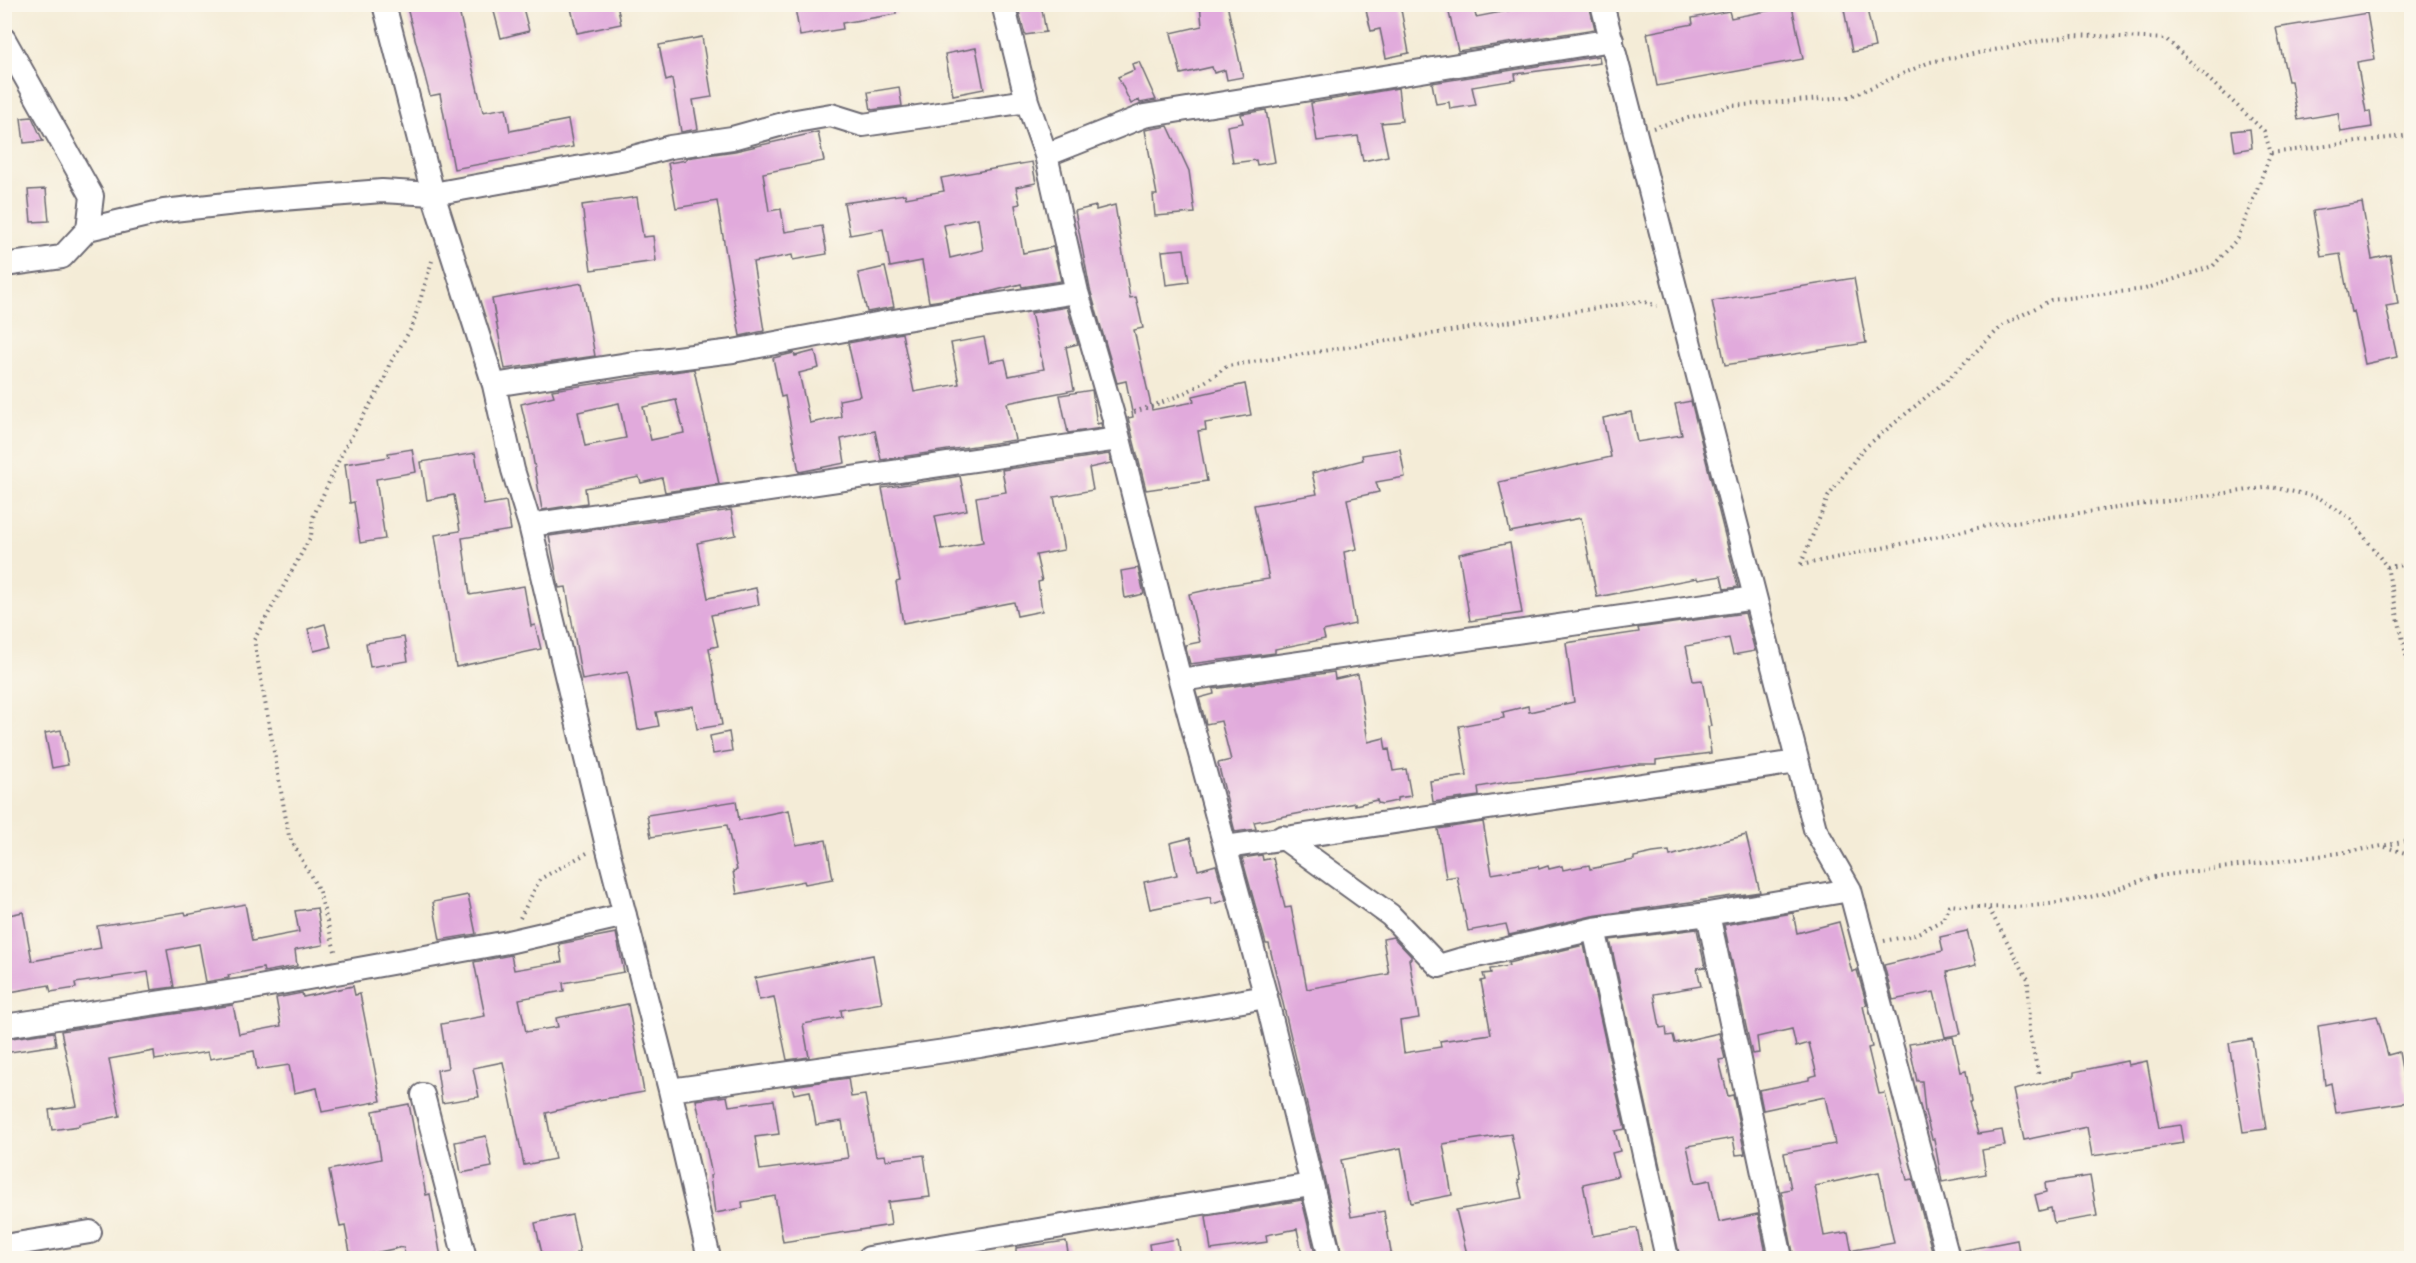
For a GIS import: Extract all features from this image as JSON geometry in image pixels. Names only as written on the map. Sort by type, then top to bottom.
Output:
[{"type":"street","points":[[384,4],[433,194],[494,385],[624,915],[670,1090],[709,1258]]},
{"type":"street","points":[[1002,4],[1027,101],[1046,154],[1077,292],[1116,429],[1180,680],[1266,998],[1330,1258]]},
{"type":"street","points":[[1602,4],[1815,829],[1850,890],[1948,1258]]},
{"type":"street","points":[[4,39],[92,196],[88,229]]},
{"type":"street","points":[[1046,154],[1143,116],[1612,40]]},
{"type":"street","points":[[4,265],[62,257],[88,229],[164,211],[382,191],[433,194],[626,159],[670,147],[732,138],[790,122],[831,115],[863,125],[1027,101]]},
{"type":"street","points":[[494,385],[628,364],[733,351],[887,322],[1077,292]]},
{"type":"street","points":[[530,525],[1116,429]]},
{"type":"street","points":[[1180,680],[1755,598]]},
{"type":"street","points":[[1226,847],[1797,762]]},
{"type":"street","points":[[1282,837],[1390,915],[1439,966],[1594,929],[1708,914],[1850,890]]},
{"type":"street","points":[[1708,914],[1781,1258]]},
{"type":"street","points":[[4,1026],[242,990],[508,942],[624,915]]},
{"type":"street","points":[[1594,929],[1667,1258]]},
{"type":"street","points":[[670,1090],[980,1046],[1266,998]]},
{"type":"street","points":[[423,1095],[465,1258]]},
{"type":"street","points":[[869,1258],[1311,1185]]},
{"type":"street","points":[[4,1246],[90,1232]]},
{"type":"path","points":[[1635,132],[1730,106],[1849,97],[1930,62],[2073,35],[2166,39],[2264,131],[2271,153],[2238,238],[2213,266],[2145,289],[2051,300],[2003,325],[1948,379],[1862,450],[1828,496],[1801,565],[1992,525],[2271,487],[2318,497],[2351,519],[2387,567],[2412,682]]},
{"type":"path","points":[[2271,153],[2412,135]]},
{"type":"path","points":[[341,972],[319,891],[289,836],[254,640],[311,536],[313,517],[344,449],[384,381],[389,365],[412,327],[443,223]]},
{"type":"path","points":[[1116,429],[1202,385],[1227,366],[1642,301],[1662,308],[1682,311]]},
{"type":"path","points":[[2387,567],[2412,564]]},
{"type":"path","points":[[1865,945],[1914,935],[1942,920],[1949,905],[1989,909],[2041,906],[2103,894],[2156,876],[2269,863],[2412,840]]},
{"type":"path","points":[[508,942],[540,879],[606,842]]},
{"type":"path","points":[[2384,846],[2412,855]]},
{"type":"path","points":[[1989,909],[2028,979],[2029,1032],[2039,1076]]},
{"type":"building","points":[[406,4],[440,4],[442,11],[458,7],[483,112],[506,108],[510,131],[568,120],[573,147],[454,169],[440,94],[430,96]]},
{"type":"building","points":[[492,4],[522,4],[529,31],[501,38]]},
{"type":"building","points":[[570,4],[617,4],[621,24],[577,33]]},
{"type":"building","points":[[816,4],[896,4],[896,14],[842,23],[843,29],[800,36],[795,8]]},
{"type":"building","points":[[1017,4],[1041,4],[1046,32],[1025,35]]},
{"type":"building","points":[[1200,4],[1227,4],[1243,77],[1227,80],[1225,70],[1214,73],[1212,67],[1181,74],[1171,33],[1202,26]]},
{"type":"building","points":[[1400,4],[1409,53],[1386,58],[1380,29],[1371,31],[1366,10]]},
{"type":"building","points":[[1447,4],[1473,4],[1476,17],[1517,9],[1516,4],[1589,4],[1595,29],[1458,51]]},
{"type":"building","points":[[1843,4],[1866,4],[1875,47],[1852,52]]},
{"type":"building","points":[[1792,6],[1803,59],[1657,86],[1647,33],[1693,24],[1692,18],[1729,11],[1731,18]]},
{"type":"building","points":[[2367,13],[2375,59],[2357,62],[2366,112],[2370,111],[2372,127],[2341,132],[2338,113],[2298,120],[2291,81],[2288,81],[2276,28]]},
{"type":"building","points":[[702,37],[712,97],[693,100],[698,129],[681,132],[672,79],[666,81],[659,45]]},
{"type":"building","points":[[976,48],[984,89],[953,95],[945,54]]},
{"type":"building","points":[[1599,56],[1600,63],[1515,74],[1516,80],[1472,87],[1476,105],[1450,109],[1449,102],[1436,104],[1432,83]]},
{"type":"building","points":[[1139,62],[1156,100],[1140,103],[1139,100],[1131,104],[1118,77],[1134,70],[1132,64]]},
{"type":"building","points":[[899,87],[902,106],[871,110],[868,92]]},
{"type":"building","points":[[1398,88],[1402,121],[1381,123],[1388,156],[1363,161],[1358,136],[1317,141],[1311,103]]},
{"type":"building","points":[[1266,110],[1275,162],[1257,165],[1256,160],[1233,163],[1227,126],[1243,123],[1241,114]]},
{"type":"building","points":[[32,117],[43,141],[24,143],[21,118]]},
{"type":"building","points":[[1168,126],[1189,171],[1195,213],[1155,216],[1153,195],[1157,195],[1145,130]]},
{"type":"building","points":[[2250,129],[2252,148],[2235,151],[2232,131]]},
{"type":"building","points":[[818,132],[824,161],[763,173],[769,211],[781,209],[785,232],[822,226],[827,254],[793,260],[792,255],[753,262],[764,331],[740,336],[717,201],[676,208],[668,163],[735,151]]},
{"type":"building","points":[[1032,162],[1036,183],[1016,187],[1020,204],[1015,205],[1023,253],[1053,247],[1061,281],[1022,287],[1021,284],[981,294],[929,302],[922,261],[890,267],[883,229],[850,235],[844,203],[905,194],[906,198],[944,191],[941,178]],"holes":[[[978,218],[983,250],[950,258],[944,225]]]},
{"type":"building","points":[[46,189],[49,221],[31,222],[28,190]]},
{"type":"building","points":[[637,197],[643,237],[653,236],[656,261],[591,270],[582,205]]},
{"type":"building","points":[[2362,203],[2372,259],[2390,255],[2398,304],[2386,306],[2397,357],[2365,364],[2354,311],[2351,312],[2340,254],[2321,257],[2313,211]]},
{"type":"building","points":[[1115,205],[1130,298],[1136,297],[1143,328],[1134,330],[1152,410],[1194,402],[1193,396],[1245,384],[1251,415],[1205,423],[1206,430],[1198,431],[1207,481],[1146,490],[1128,418],[1133,417],[1126,381],[1117,383],[1090,289],[1075,211],[1096,206],[1096,210]]},
{"type":"building","points":[[1184,249],[1189,282],[1166,285],[1162,251]]},
{"type":"building","points":[[885,267],[894,307],[867,312],[858,273]]},
{"type":"building","points":[[1854,278],[1866,343],[1725,365],[1712,301]]},
{"type":"building","points":[[582,283],[595,356],[505,369],[492,299]]},
{"type":"building","points":[[1067,307],[1078,344],[1066,347],[1074,390],[1007,403],[1015,440],[881,460],[875,431],[841,439],[845,463],[799,472],[785,396],[781,397],[773,358],[815,351],[819,368],[799,373],[810,423],[841,417],[839,400],[860,396],[848,343],[902,333],[914,392],[959,384],[951,343],[984,337],[989,362],[1005,359],[1009,376],[1044,369],[1031,313]]},
{"type":"building","points":[[694,369],[719,484],[665,492],[662,478],[641,483],[639,477],[585,488],[587,503],[542,510],[521,404],[554,396],[552,390]],"holes":[[[676,400],[684,433],[651,440],[643,407]],[[619,403],[626,438],[585,446],[578,412]]]},
{"type":"building","points":[[1092,390],[1097,424],[1101,423],[1102,428],[1068,433],[1060,395]]},
{"type":"building","points":[[1691,401],[1738,587],[1724,589],[1721,576],[1698,580],[1697,578],[1597,597],[1581,518],[1510,532],[1499,482],[1611,457],[1603,418],[1631,412],[1637,442],[1682,435],[1675,404]]},
{"type":"building","points":[[412,449],[416,472],[376,479],[385,539],[360,543],[354,502],[350,503],[345,464],[389,457],[388,453]]},
{"type":"building","points":[[1400,449],[1405,477],[1376,482],[1379,492],[1347,499],[1357,549],[1344,552],[1355,624],[1323,631],[1325,639],[1275,649],[1275,653],[1190,664],[1185,645],[1200,642],[1189,594],[1269,579],[1254,505],[1317,494],[1312,473],[1363,460],[1362,455]]},
{"type":"building","points":[[475,453],[484,505],[506,501],[511,530],[462,538],[470,595],[524,586],[531,626],[535,625],[541,649],[456,667],[435,535],[460,531],[454,495],[427,500],[421,462]]},
{"type":"building","points":[[1109,454],[1111,463],[1089,468],[1093,490],[1054,497],[1064,550],[1036,555],[1042,581],[1038,582],[1042,611],[1017,616],[1014,602],[903,623],[896,582],[900,581],[882,488],[960,476],[967,510],[935,516],[942,550],[983,542],[976,497],[1006,492],[1002,470]]},
{"type":"building","points":[[731,510],[736,535],[697,543],[708,598],[756,588],[759,605],[711,615],[718,646],[709,648],[722,725],[697,729],[693,706],[656,712],[659,726],[638,730],[628,672],[582,680],[566,587],[559,588],[549,536]]},
{"type":"building","points":[[1510,543],[1522,613],[1470,621],[1459,554]]},
{"type":"building","points":[[1138,568],[1144,594],[1125,598],[1121,571]]},
{"type":"building","points":[[1745,613],[1755,651],[1733,655],[1729,638],[1686,646],[1693,681],[1702,680],[1711,726],[1708,727],[1711,753],[1656,760],[1656,764],[1640,764],[1478,787],[1479,796],[1433,802],[1430,781],[1467,776],[1459,726],[1504,718],[1503,712],[1528,706],[1529,712],[1574,702],[1566,643],[1639,632],[1638,628]]},
{"type":"building","points":[[325,624],[331,647],[314,651],[308,629]]},
{"type":"building","points":[[404,637],[408,661],[370,667],[366,643]]},
{"type":"building","points":[[1334,672],[1335,679],[1358,674],[1368,742],[1384,738],[1386,750],[1389,749],[1393,771],[1406,769],[1411,796],[1382,804],[1377,800],[1355,805],[1355,803],[1254,822],[1256,829],[1235,832],[1218,763],[1231,760],[1221,721],[1206,724],[1199,698],[1214,694],[1213,689]]},
{"type":"building","points":[[61,730],[68,765],[52,768],[45,733]]},
{"type":"building","points":[[729,732],[732,751],[713,754],[710,736]]},
{"type":"building","points":[[736,801],[739,820],[789,810],[796,845],[826,840],[833,879],[805,884],[804,881],[737,894],[733,871],[737,870],[727,825],[651,837],[647,815]]},
{"type":"building","points":[[1483,822],[1492,874],[1538,866],[1539,869],[1548,866],[1549,869],[1562,866],[1563,870],[1589,865],[1590,869],[1634,860],[1634,857],[1653,853],[1669,851],[1670,856],[1746,835],[1760,892],[1592,916],[1509,935],[1506,924],[1468,931],[1457,876],[1446,878],[1438,829]]},
{"type":"building","points":[[1190,838],[1198,870],[1216,865],[1226,900],[1212,904],[1210,897],[1150,909],[1144,882],[1177,875],[1170,843]]},
{"type":"building","points":[[1262,855],[1263,860],[1273,858],[1285,908],[1291,907],[1307,989],[1389,974],[1383,939],[1393,937],[1411,956],[1409,959],[1419,1018],[1400,1021],[1404,1053],[1441,1047],[1440,1041],[1491,1034],[1481,981],[1485,980],[1483,974],[1491,973],[1490,969],[1509,966],[1508,963],[1584,945],[1625,1129],[1615,1131],[1620,1151],[1612,1153],[1618,1176],[1583,1184],[1593,1236],[1637,1228],[1643,1258],[1564,1258],[1564,1255],[1543,1258],[1468,1258],[1456,1210],[1522,1198],[1511,1134],[1443,1144],[1452,1195],[1411,1203],[1401,1148],[1341,1160],[1351,1217],[1384,1211],[1392,1258],[1343,1258],[1269,944],[1266,944],[1242,858]]},
{"type":"building","points":[[468,895],[476,934],[440,940],[433,902]]},
{"type":"building","points":[[245,904],[252,941],[299,932],[295,911],[317,908],[323,945],[295,950],[297,966],[264,972],[263,968],[206,982],[199,944],[167,950],[174,987],[151,990],[148,972],[75,983],[76,988],[51,992],[49,985],[4,993],[4,916],[23,912],[32,961],[101,948],[97,926],[185,912],[186,915]]},
{"type":"building","points":[[1793,913],[1797,933],[1839,922],[1852,972],[1857,970],[1867,1005],[1863,1006],[1872,1047],[1868,1048],[1879,1094],[1885,1093],[1907,1180],[1913,1179],[1934,1258],[1855,1258],[1854,1250],[1894,1243],[1879,1172],[1815,1186],[1824,1236],[1848,1232],[1853,1258],[1794,1258],[1781,1191],[1791,1189],[1784,1153],[1835,1144],[1825,1097],[1763,1110],[1759,1090],[1809,1080],[1809,1077],[1817,1075],[1809,1043],[1796,1047],[1792,1029],[1757,1037],[1759,1053],[1752,1054],[1724,925]]},
{"type":"building","points":[[1697,929],[1705,967],[1697,968],[1701,986],[1654,994],[1660,1028],[1666,1027],[1667,1036],[1673,1035],[1675,1043],[1719,1033],[1725,1059],[1719,1060],[1728,1096],[1733,1095],[1745,1154],[1736,1155],[1733,1138],[1687,1146],[1695,1183],[1710,1180],[1719,1222],[1758,1214],[1767,1258],[1680,1258],[1610,940]]},
{"type":"building","points":[[1967,931],[1976,965],[1947,972],[1961,1034],[1945,1037],[1934,992],[1893,1000],[1884,965],[1943,951],[1940,937]]},
{"type":"building","points":[[616,933],[624,972],[563,983],[564,991],[519,999],[526,1032],[558,1027],[556,1018],[628,1004],[644,1092],[598,1100],[546,1113],[555,1159],[524,1165],[503,1062],[473,1068],[479,1097],[442,1103],[437,1070],[448,1068],[441,1024],[485,1016],[474,962],[511,955],[514,970],[562,962],[559,944]]},
{"type":"building","points":[[873,955],[882,1003],[841,1010],[842,1017],[803,1024],[809,1057],[787,1060],[774,997],[759,1000],[755,978]]},
{"type":"building","points":[[353,986],[355,995],[360,994],[381,1101],[322,1112],[317,1088],[294,1093],[289,1065],[257,1070],[254,1051],[210,1059],[208,1052],[155,1060],[154,1051],[109,1059],[120,1116],[52,1130],[49,1110],[77,1106],[61,1031],[233,1005],[239,1034],[281,1026],[276,998],[302,993],[303,997]]},
{"type":"building","points":[[2377,1016],[2388,1055],[2399,1052],[2408,1102],[2336,1113],[2331,1083],[2325,1085],[2318,1026]]},
{"type":"building","points":[[54,1032],[56,1045],[4,1053],[4,1039]]},
{"type":"building","points":[[1953,1037],[1961,1072],[1966,1071],[1971,1102],[1969,1102],[1978,1134],[2002,1130],[2005,1146],[1982,1150],[1986,1174],[1942,1182],[1934,1139],[1932,1139],[1925,1112],[1922,1081],[1917,1081],[1909,1044]]},
{"type":"building","points":[[2252,1039],[2266,1129],[2243,1132],[2229,1043]]},
{"type":"building","points":[[2127,1061],[2128,1065],[2147,1061],[2159,1128],[2181,1125],[2184,1143],[2092,1156],[2087,1127],[2024,1140],[2013,1090],[2074,1076],[2074,1072]]},
{"type":"building","points":[[848,1078],[851,1097],[865,1095],[876,1156],[885,1155],[886,1160],[924,1155],[930,1197],[888,1202],[891,1225],[783,1242],[775,1196],[742,1202],[743,1208],[715,1213],[710,1176],[712,1175],[696,1100],[727,1096],[729,1106],[774,1100],[779,1134],[755,1137],[760,1170],[848,1158],[842,1121],[816,1125],[810,1091],[794,1094],[792,1086]]},
{"type":"building","points":[[409,1104],[426,1195],[430,1194],[441,1258],[406,1258],[403,1247],[351,1258],[345,1226],[340,1227],[329,1170],[381,1159],[373,1111]]},
{"type":"building","points":[[486,1136],[492,1167],[461,1173],[455,1142]]},
{"type":"building","points":[[2090,1176],[2097,1216],[2054,1223],[2051,1208],[2039,1211],[2035,1195],[2046,1192],[2045,1183]]},
{"type":"building","points":[[1302,1200],[1316,1258],[1303,1258],[1297,1229],[1266,1235],[1267,1242],[1211,1250],[1206,1216]]},
{"type":"building","points":[[572,1215],[580,1252],[576,1253],[578,1258],[543,1258],[535,1223]]},
{"type":"building","points":[[1177,1239],[1180,1258],[1151,1258],[1149,1244]]},
{"type":"building","points":[[2017,1240],[2020,1258],[1965,1258],[1965,1250]]},
{"type":"building","points":[[1066,1241],[1069,1258],[1016,1258],[1016,1248]]}]
